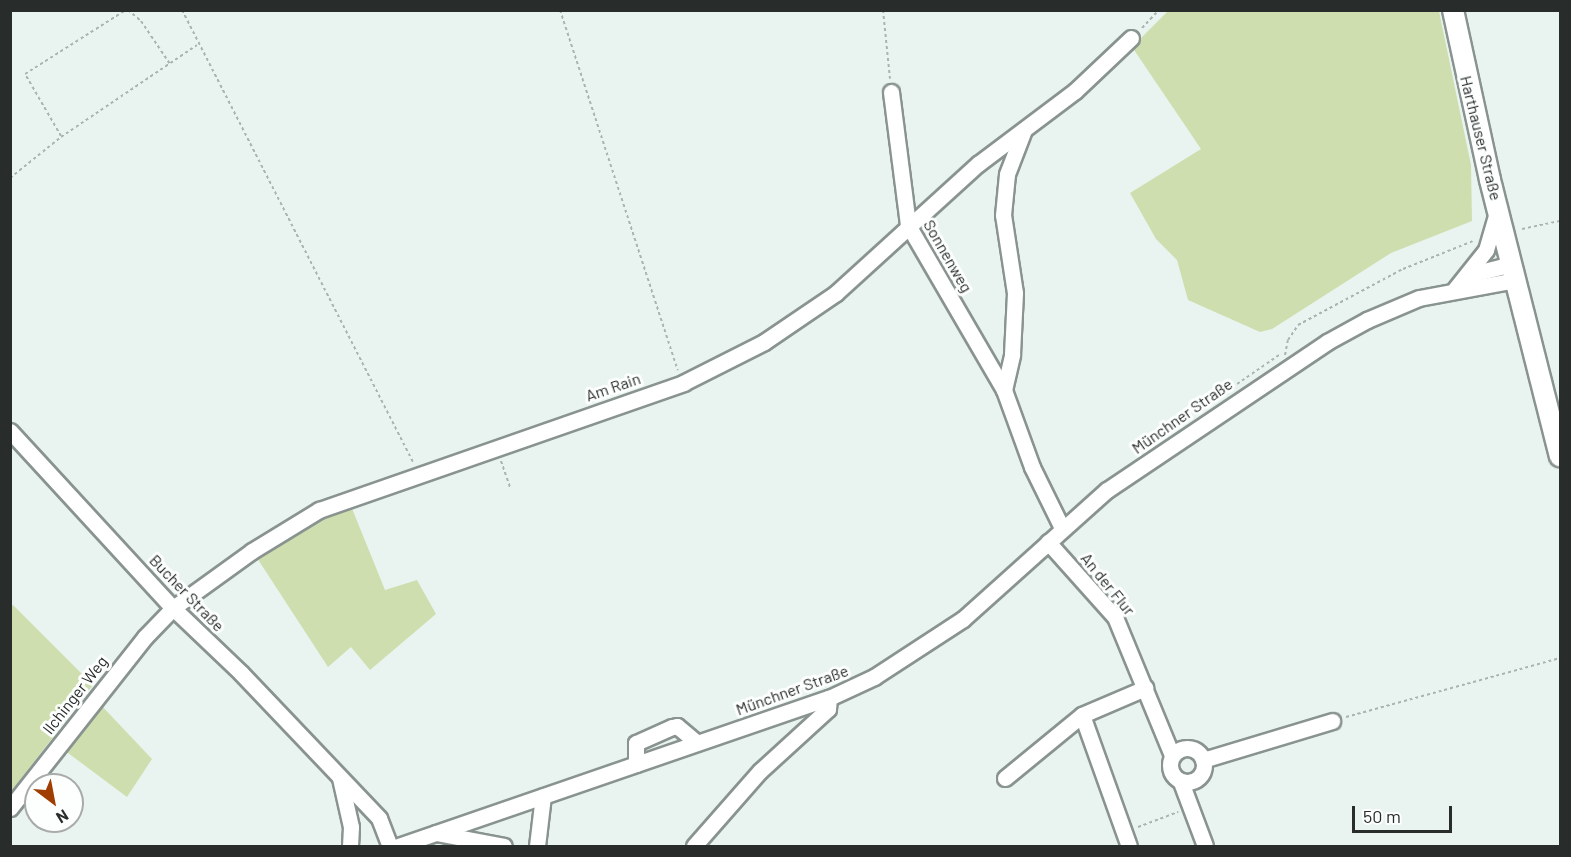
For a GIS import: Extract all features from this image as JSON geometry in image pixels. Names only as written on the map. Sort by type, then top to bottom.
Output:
[{"type":"main road","name":"Harthauser Straße","points":[[1453,10],[1514,272],[1560,456]]},
{"type":"street","points":[[1062,528],[1032,467],[1004,390],[1012,354],[1015,293],[1003,215],[1007,174],[1024,130],[1075,90],[1131,38]]},
{"type":"street","name":"Sonnenweg","points":[[891,92],[908,225],[1004,390]]},
{"type":"street","name":"Am Rain","points":[[173,608],[252,551],[319,510],[717,368],[778,333],[836,293],[908,225],[1024,130]]},
{"type":"street","points":[[1455,289],[1486,250],[1499,208]]},
{"type":"street","points":[[1468,275],[1514,272]]},
{"type":"street","name":"Münchner Straße","points":[[398,846],[829,698],[882,673],[934,641],[1003,585],[1062,528],[1107,490],[1290,365],[1367,320],[1419,298],[1514,272]]},
{"type":"street","name":"Bucher Straße","points":[[10,431],[173,608],[241,673],[378,818],[390,846]]},
{"type":"street","name":"An der Flur","points":[[1047,542],[1115,617],[1172,755],[1170,771],[1181,782],[1205,846]]},
{"type":"street","name":"Ilchinger Weg","points":[[10,808],[104,686],[173,608]]},
{"type":"street","points":[[1005,778],[1082,715],[1145,688]]},
{"type":"street","points":[[694,846],[760,771],[828,709],[829,698]]},
{"type":"street","points":[[1082,715],[1127,839]]},
{"type":"street","points":[[1203,760],[1332,721]]},
{"type":"street","points":[[636,764],[636,742],[672,727],[677,726],[697,743]]},
{"type":"street","points":[[1172,755],[1186,748],[1197,751],[1203,760],[1199,777],[1181,782]]},
{"type":"street","points":[[340,778],[351,827],[350,846]]},
{"type":"street","points":[[537,846],[543,796]]},
{"type":"street","points":[[436,832],[504,846]]},
{"type":"path","points":[[61,137],[25,74],[127,10],[141,21],[170,63]]},
{"type":"path","points":[[182,10],[197,45],[418,473]]},
{"type":"path","points":[[560,10],[678,367]]},
{"type":"path","points":[[883,10],[891,92]]},
{"type":"path","points":[[1131,38],[1159,10]]},
{"type":"path","points":[[10,178],[61,137],[197,45]]},
{"type":"path","points":[[1522,229],[1560,220]]},
{"type":"path","points":[[1290,365],[1284,352],[1298,325],[1402,269],[1479,239]]},
{"type":"path","points":[[498,453],[510,487]]},
{"type":"path","points":[[1332,721],[1560,658]]},
{"type":"path","points":[[1127,839],[1189,808]]},
{"type":"green space","points":[[1168,11],[1439,11],[1471,165],[1472,221],[1391,253],[1272,329],[1260,332],[1188,300],[1177,260],[1156,239],[1130,193],[1201,149],[1132,47]]},
{"type":"green space","points":[[351,506],[385,590],[417,580],[436,614],[370,670],[351,647],[328,667],[257,558],[315,520]]},
{"type":"green space","points":[[13,605],[93,685],[11,792],[10,608]]},
{"type":"green space","points":[[99,703],[152,759],[127,797],[64,750]]}]
